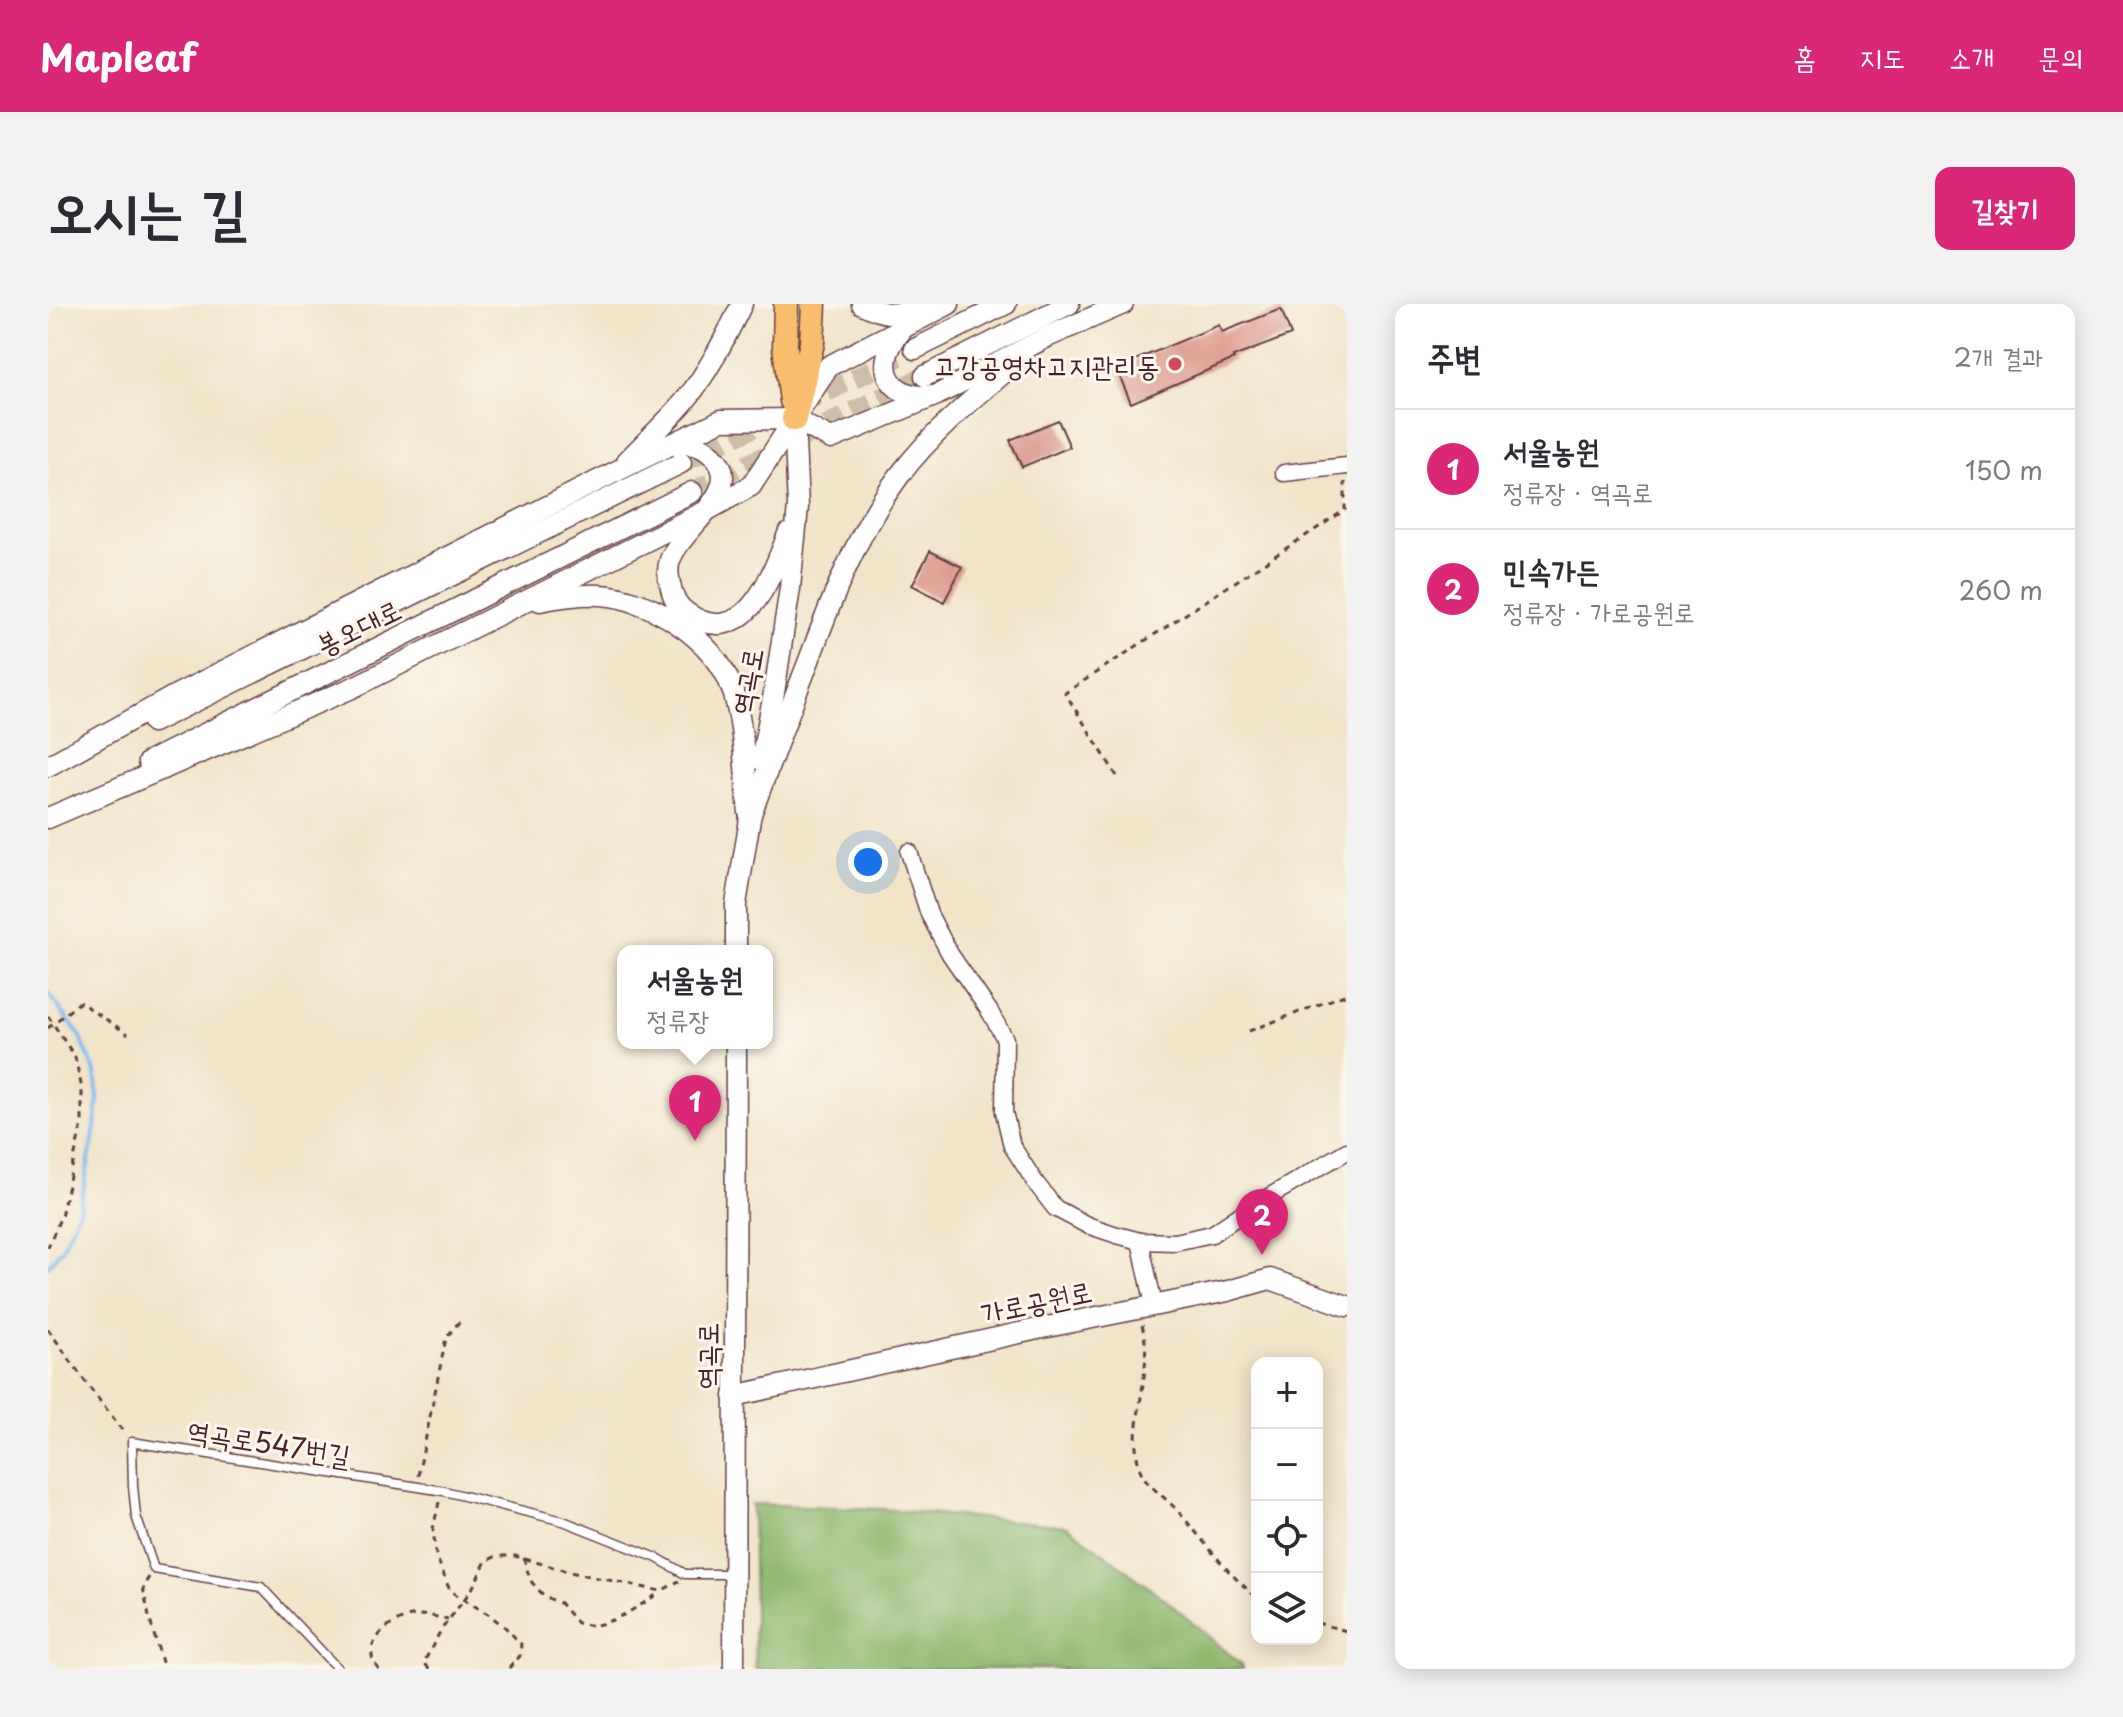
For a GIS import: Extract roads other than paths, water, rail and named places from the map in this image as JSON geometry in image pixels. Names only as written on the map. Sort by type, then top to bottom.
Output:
[{"type":"main road","points":[[786,304],[785,347],[794,419]]},
{"type":"main road","points":[[794,419],[812,343],[814,304]]},
{"type":"street","points":[[615,472],[686,399],[710,364],[742,304]]},
{"type":"street","points":[[862,304],[893,315],[941,304]]},
{"type":"street","points":[[48,818],[352,688],[751,486],[829,366],[949,304]]},
{"type":"street","points":[[915,349],[1006,304]]},
{"type":"street","points":[[925,376],[1069,304]]},
{"type":"street","points":[[48,766],[174,696],[615,472],[675,454],[721,420],[794,419],[831,439],[937,395],[1047,337],[1123,304]]},
{"type":"street","points":[[904,327],[891,342],[885,357],[887,373],[905,393],[937,395]]},
{"type":"street","points":[[750,817],[838,582],[869,523],[898,478],[931,437],[1047,337]]},
{"type":"street","name":"역곡로","points":[[736,945],[736,904],[790,588],[798,507],[794,419]]},
{"type":"street","points":[[675,454],[689,443],[703,448],[722,468],[723,484],[718,497],[674,550],[668,565],[673,597],[681,609],[695,618],[711,623],[726,622],[750,609],[767,585],[798,507]]},
{"type":"street","name":"봉오대로","points":[[48,774],[675,454]]},
{"type":"street","points":[[1284,473],[1346,466]]},
{"type":"street","name":"봉오대로","points":[[48,811],[692,492]]},
{"type":"street","points":[[519,604],[603,595],[645,606],[666,616],[695,637],[718,662],[731,685],[739,715],[750,817]]},
{"type":"street","points":[[909,852],[929,914],[950,954],[1005,1039],[1004,1112],[1012,1146],[1055,1208],[1087,1225],[1140,1241],[1175,1242],[1212,1234],[1347,1151]]},
{"type":"street","name":"역곡로","points":[[734,1669],[736,1049]]},
{"type":"street","points":[[1140,1241],[1146,1307]]},
{"type":"street","name":"가로공원로","points":[[734,1396],[1228,1291],[1270,1279],[1347,1306]]},
{"type":"lane","name":"역곡로547번길","points":[[337,1668],[261,1587],[154,1569],[136,1516],[132,1442],[444,1491],[563,1521],[657,1558],[685,1574],[733,1574]]},
{"type":"waterway","points":[[48,993],[80,1036],[95,1072],[98,1099],[79,1211],[63,1247],[48,1266]]},
{"type":"tunnel","points":[[800,405],[915,349]]},
{"type":"tunnel","points":[[692,492],[925,376]]},
{"type":"tunnel","points":[[681,463],[771,419]]},
{"type":"place","name":"고강공영차고지관리동","points":[[1175,364]]},
{"type":"place","name":"서울농원","points":[[695,1141]]},
{"type":"place","name":"민속가든","points":[[1262,1255]]}]
